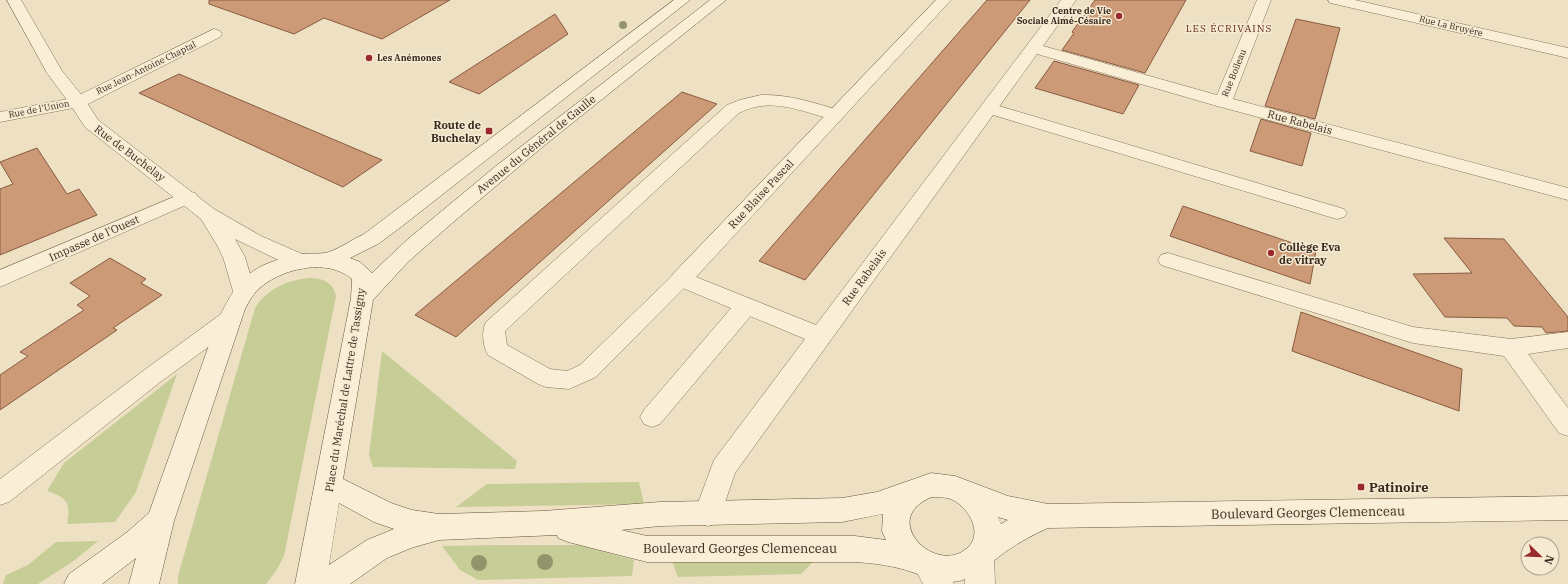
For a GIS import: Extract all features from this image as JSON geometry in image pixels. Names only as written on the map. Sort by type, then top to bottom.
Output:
[{"type":"street","name":"Rue de Buchelay","points":[[14,0],[27,20],[55,73],[78,102],[92,123],[188,197],[207,214],[254,241],[302,262]]},
{"type":"street","points":[[329,260],[371,239],[683,0]]},
{"type":"street","name":"Avenue du Général de Gaulle","points":[[362,298],[377,279],[398,258],[503,170],[587,101],[719,0]]},
{"type":"street","name":"Rue Blaise Pascal","points":[[681,279],[944,0]]},
{"type":"street","name":"Rue Rabelais","points":[[708,514],[723,468],[1068,0]]},
{"type":"street","name":"Rue Boileau","points":[[1223,102],[1264,0]]},
{"type":"street","name":"Rue La Bruyère","points":[[1335,0],[1568,52]]},
{"type":"street","name":"Rue Jean-Antoine Chaptal","points":[[78,102],[214,34]]},
{"type":"street","name":"Rue Rabelais","points":[[1033,48],[1223,102],[1568,194]]},
{"type":"street","name":"Rue de l'Union","points":[[0,117],[78,102]]},
{"type":"street","name":"Impasse de l'Ouest","points":[[0,279],[188,197]]},
{"type":"street","name":"Rue de Buchelay","points":[[207,214],[227,243],[234,257],[244,291]]},
{"type":"street","name":"Place du Maréchal de Lattre de Tassigny","points":[[144,584],[160,521],[229,320],[239,297],[255,281],[265,275],[302,262],[320,259],[352,266],[359,271],[362,276],[362,298],[310,584]]},
{"type":"street","points":[[681,279],[820,336]]},
{"type":"street","points":[[329,485],[384,513],[412,522],[439,527]]},
{"type":"street","points":[[931,485],[955,488],[975,501],[987,521],[989,532],[987,543],[981,554],[964,566],[952,569],[927,569],[906,551],[899,540],[895,530],[897,508],[903,499],[920,487],[931,485]]},
{"type":"street","name":"Boulevard Georges Clemenceau","points":[[955,488],[1008,508],[1048,516],[1568,508]]},
{"type":"street","name":"Boulevard Georges Clemenceau","points":[[439,527],[543,524],[660,514],[833,511],[862,508],[911,492]]},
{"type":"street","name":"Boulevard Georges Clemenceau","points":[[981,554],[1012,532],[1033,521],[1048,516]]},
{"type":"street","points":[[79,584],[136,542],[160,521]]},
{"type":"street","name":"Boulevard Georges Clemenceau","points":[[543,524],[596,535],[647,550],[855,548],[875,551],[927,569]]},
{"type":"street","points":[[326,584],[377,550],[408,536],[439,527]]},
{"type":"street","points":[[980,584],[981,554]]},
{"type":"lane","points":[[681,279],[588,371],[569,380],[546,378],[496,349],[494,328],[733,109],[751,101],[766,99],[784,100],[835,115]]},
{"type":"lane","points":[[989,108],[1337,213]]},
{"type":"lane","points":[[1168,260],[1413,335],[1511,348],[1568,340]]},
{"type":"lane","points":[[652,417],[746,306]]},
{"type":"lane","points":[[0,494],[151,377],[229,320]]},
{"type":"lane","points":[[1511,348],[1568,426]]},
{"type":"green space","points":[[309,278],[322,280],[330,284],[335,291],[336,296],[284,556],[276,571],[266,584],[178,584],[178,576],[255,308],[265,296],[285,283]]},
{"type":"green space","points":[[382,351],[517,461],[515,469],[373,467],[369,455]]},
{"type":"green space","points":[[177,374],[136,492],[115,522],[67,524],[68,506],[66,502],[54,493],[47,491],[64,463]]},
{"type":"green space","points":[[639,482],[644,504],[456,507],[487,484]]},
{"type":"green space","points":[[98,541],[75,560],[38,584],[3,584],[6,575],[28,565],[56,542]]},
{"type":"green space","points":[[580,545],[634,560],[632,576],[478,580],[460,570],[442,546]]},
{"type":"green space","points":[[815,560],[801,574],[678,577],[672,561]]},
{"type":"building","points":[[209,0],[450,0],[382,39],[324,18],[294,34],[209,4]]},
{"type":"building","points":[[987,0],[1030,0],[805,280],[759,261]]},
{"type":"building","points":[[1095,0],[1186,0],[1145,73],[1062,50],[1074,33],[1072,32]]},
{"type":"building","points":[[555,14],[568,34],[479,94],[449,82]]},
{"type":"building","points":[[1296,19],[1340,28],[1315,119],[1265,106]]},
{"type":"building","points":[[1054,61],[1139,85],[1123,114],[1035,88]]},
{"type":"building","points":[[179,74],[382,160],[343,187],[139,93]]},
{"type":"building","points":[[682,92],[717,104],[456,337],[415,315]]},
{"type":"building","points":[[1261,119],[1311,133],[1302,166],[1250,151]]},
{"type":"building","points":[[37,148],[67,194],[79,189],[97,215],[0,255],[0,189],[13,184],[0,162]]},
{"type":"building","name":"Collège Eva de vitray","points":[[1183,206],[1316,251],[1310,284],[1170,236]]},
{"type":"building","points":[[1444,238],[1504,239],[1568,317],[1568,331],[1546,333],[1542,327],[1514,326],[1507,318],[1445,317],[1413,274],[1472,273]]},
{"type":"building","points":[[110,258],[146,279],[141,283],[162,295],[113,328],[117,330],[0,410],[0,375],[28,356],[20,352],[84,310],[77,305],[90,296],[70,283]]},
{"type":"building","points":[[1301,312],[1462,369],[1459,411],[1292,351]]},
{"type":"place","name":"Centre de Vie Sociale Aimé-Césaire","points":[[1119,16]]},
{"type":"place","name":"Les Anémones","points":[[369,58]]},
{"type":"place","name":"Route de Buchelay","points":[[489,131]]},
{"type":"place","name":"Collège Eva de vitray","points":[[1271,253]]},
{"type":"place","name":"Patinoire","points":[[1361,487]]},
{"type":"district","name":"LES ÉCRIVAINS","points":[[1229,28]]}]
